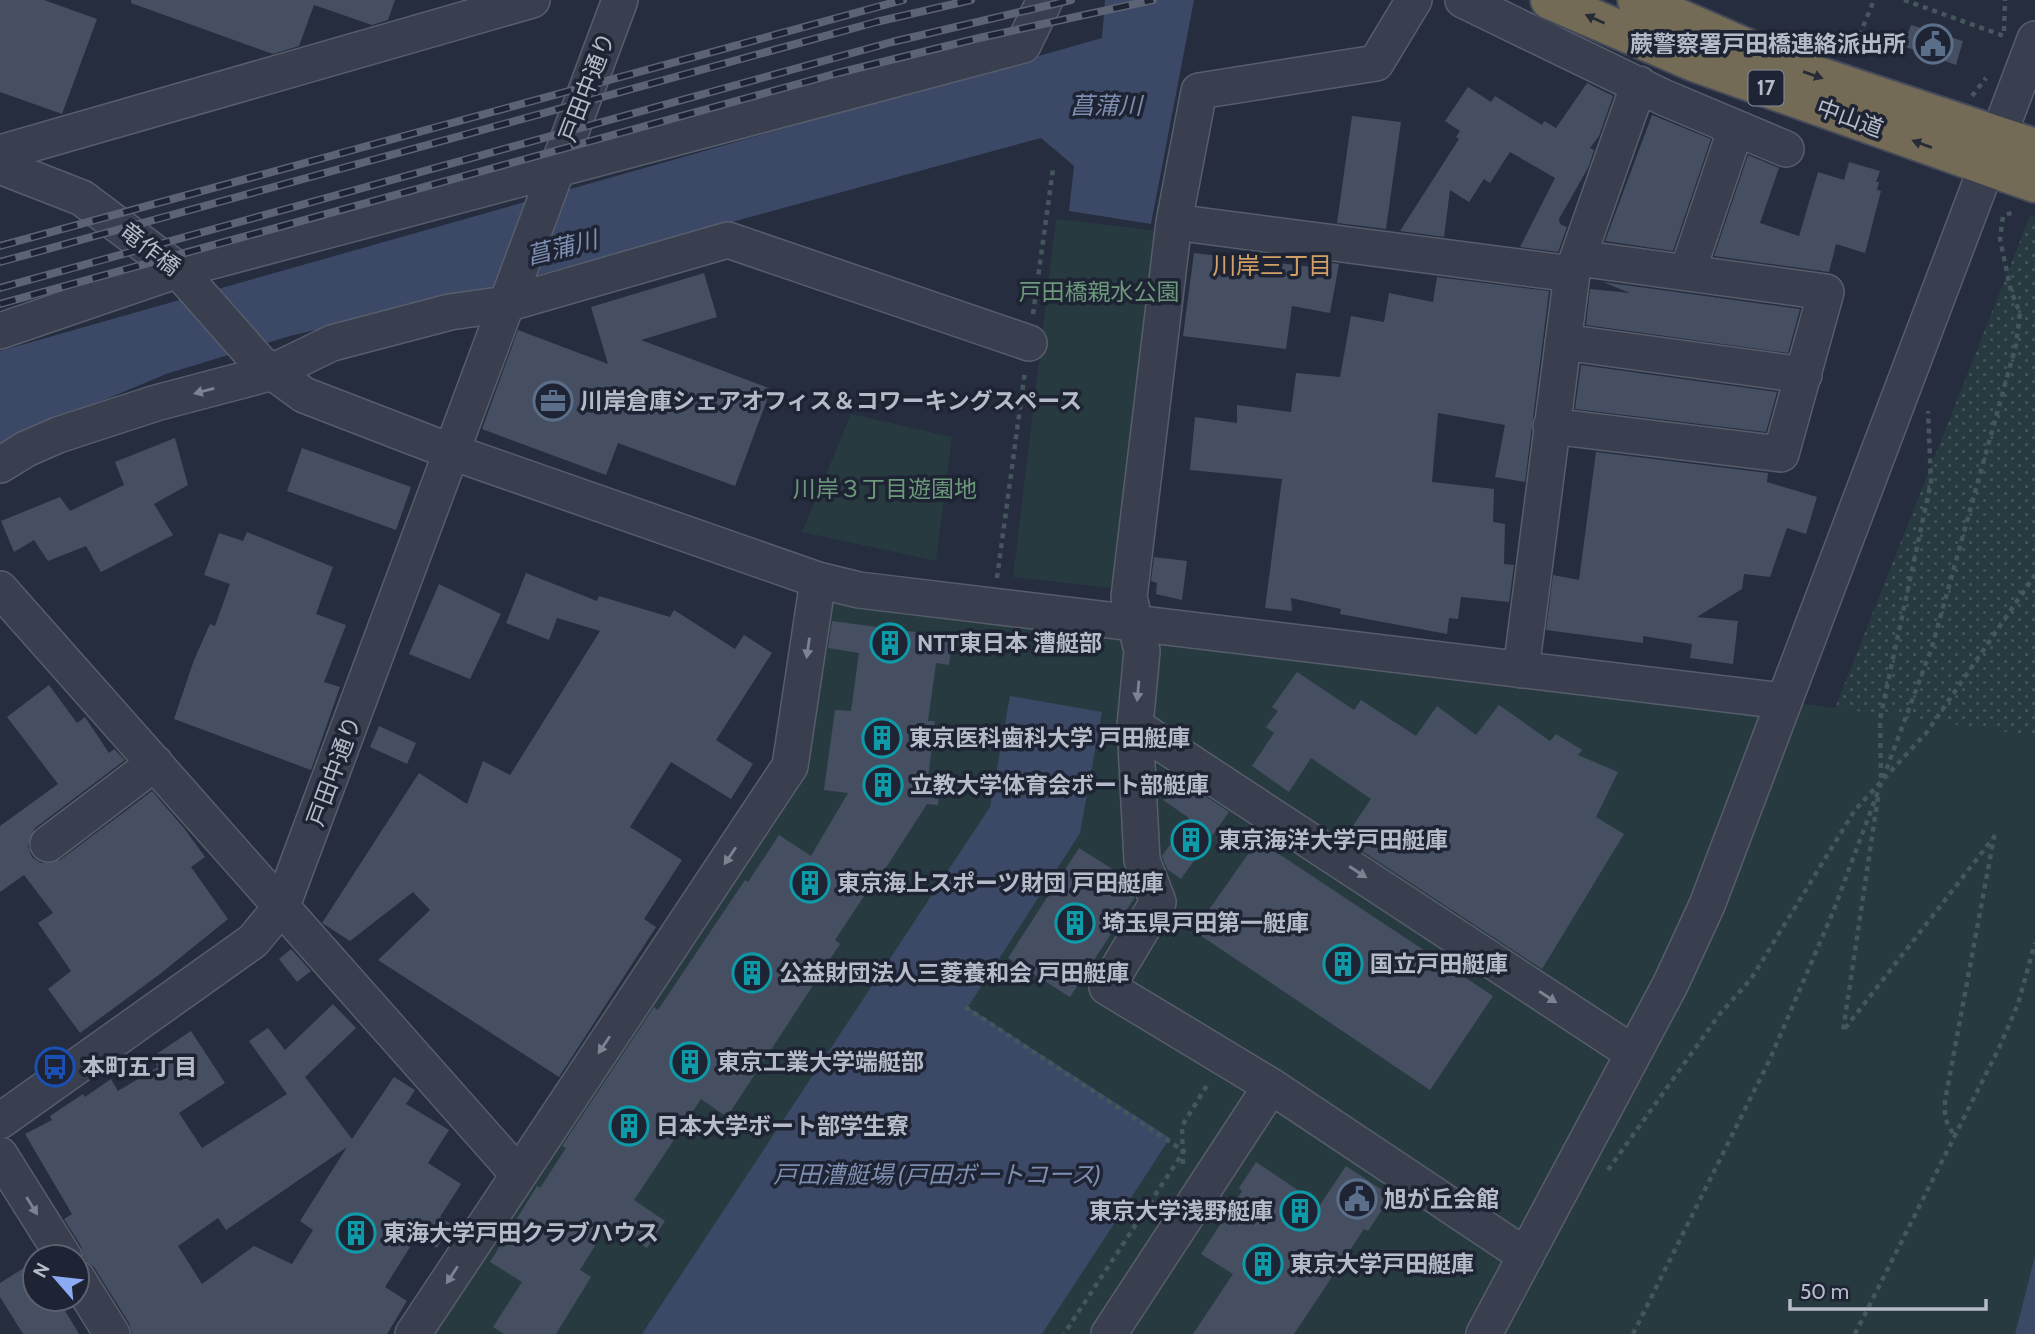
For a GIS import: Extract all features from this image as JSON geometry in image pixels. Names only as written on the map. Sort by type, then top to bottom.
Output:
[{"type":"highway","name":"中山道","points":[[1550,0],[1694,62],[1992,152],[2035,148]]},
{"type":"highway","name":"中山道","points":[[1637,0],[1992,152],[2035,183]]},
{"type":"street","points":[[0,153],[532,0]]},
{"type":"street","name":"戸田中通り","points":[[0,1121],[253,941],[282,906],[620,0]]},
{"type":"street","points":[[0,331],[181,273],[1023,45],[1045,0]]},
{"type":"street","points":[[1414,0],[1376,63],[1199,91],[1174,222],[1129,597],[1142,651],[1135,726],[1142,860],[1158,902],[1107,987],[1271,1086],[1526,1256]]},
{"type":"street","points":[[1463,0],[1639,84],[1786,149]]},
{"type":"street","points":[[1484,1334],[1671,983],[1707,905],[2035,39]]},
{"type":"street","points":[[1521,670],[1551,426],[1575,266],[1639,84]]},
{"type":"street","points":[[1687,273],[1736,128]]},
{"type":"street","name":"竜作橋","points":[[0,166],[82,198],[181,273],[264,367],[304,394],[340,411],[452,452],[818,580],[859,590],[1784,701]]},
{"type":"street","points":[[1174,222],[1575,266],[1687,273],[1826,292],[1781,454],[1551,426]]},
{"type":"street","points":[[0,465],[26,449],[58,435],[332,343],[450,312],[507,303],[728,240],[1029,343]]},
{"type":"street","points":[[1563,342],[1804,375]]},
{"type":"street","points":[[413,1334],[790,766],[818,580]]},
{"type":"street","points":[[0,589],[518,1174]]},
{"type":"street","points":[[1135,726],[1633,1053]]},
{"type":"street","points":[[48,844],[155,763]]},
{"type":"street","points":[[1109,1334],[1271,1086]]},
{"type":"street","points":[[0,1155],[55,1243]]},
{"type":"street","points":[[91,1300],[112,1334]]},
{"type":"path","points":[[1849,62],[1874,0]]},
{"type":"path","points":[[1904,0],[2004,36],[2005,0]]},
{"type":"path","points":[[993,606],[1053,169]]},
{"type":"path","points":[[1633,1334],[1770,1059],[1833,912],[1932,647],[2016,345],[2020,313],[2011,290],[2000,239],[2003,216]]},
{"type":"path","points":[[1908,377],[1921,390],[1927,404],[1931,482],[1881,719],[1881,780],[1843,1031],[1994,837],[1945,1101],[1945,1118],[1955,1138]]},
{"type":"path","points":[[1605,1174],[1719,1015],[1751,979],[1855,810],[1927,732],[2035,575]]},
{"type":"path","points":[[1855,1334],[1955,1138],[2018,1004],[2035,943]]},
{"type":"path","points":[[965,1007],[1184,1151]]},
{"type":"path","points":[[1186,1216],[1182,1200],[1182,1126],[1223,1058]]},
{"type":"path","points":[[1065,1334],[1184,1151]]},
{"type":"green space","points":[[2030,216],[2035,217],[2035,1155],[1524,1334],[1818,751]]},
{"type":"green space","name":"戸田橋親水公園","points":[[1056,219],[1159,231],[1111,588],[1013,577]]},
{"type":"green space","name":"川岸３丁目遊園地","points":[[851,414],[952,437],[936,561],[802,532]]},
{"type":"green space","points":[[818,580],[1784,701],[2035,736],[2035,1334],[414,1334],[790,766]]},
{"type":"water","name":"菖蒲川","points":[[1105,0],[1194,0],[1151,224],[1069,211],[1074,166],[1041,138],[471,293],[290,336],[166,374],[0,444],[0,351],[1102,38]]},
{"type":"water","name":"戸田漕艇場 (戸田ボートコース)","points":[[1010,696],[1102,712],[1080,833],[968,1007],[1170,1138],[1042,1334],[642,1334],[990,807]]},
{"type":"water","points":[[2035,1256],[2035,1334],[2015,1334]]},
{"type":"building","points":[[0,0],[44,0],[97,19],[62,114],[0,92]]},
{"type":"building","points":[[131,0],[395,0],[388,20],[372,25],[314,5],[299,46],[273,54],[131,3]]},
{"type":"building","name":"蕨警察署戸田橋連絡派出所","points":[[1911,25],[1963,41],[1956,65],[1903,46]]},
{"type":"building","points":[[1587,83],[1613,96],[1599,136],[1590,148],[1594,150],[1589,166],[1559,219],[1560,224],[1567,227],[1558,252],[1520,247],[1555,178],[1510,152],[1490,183],[1484,179],[1469,202],[1450,190],[1444,237],[1400,231],[1459,139],[1456,137],[1460,131],[1445,121],[1468,87],[1491,102],[1495,96],[1542,125],[1544,121],[1556,128]]},
{"type":"building","points":[[1652,115],[1711,139],[1673,251],[1605,241]]},
{"type":"building","points":[[1352,116],[1401,122],[1386,229],[1337,223]]},
{"type":"building","points":[[1748,155],[1779,168],[1760,223],[1799,236],[1818,172],[1844,180],[1849,162],[1880,171],[1876,182],[1879,182],[1877,190],[1881,191],[1865,253],[1836,244],[1829,272],[1714,256]]},
{"type":"building","points":[[1194,253],[1311,267],[1312,260],[1339,264],[1330,313],[1292,306],[1286,349],[1183,336]]},
{"type":"building","points":[[704,273],[717,317],[641,340],[771,389],[735,486],[618,443],[606,475],[482,429],[518,330],[608,364],[591,307]]},
{"type":"building","points":[[1437,277],[1549,291],[1525,482],[1495,477],[1505,425],[1438,413],[1432,482],[1494,489],[1493,522],[1505,524],[1504,564],[1514,565],[1509,602],[1461,597],[1458,619],[1449,618],[1447,634],[1340,614],[1341,609],[1291,598],[1292,611],[1265,608],[1282,479],[1190,470],[1195,417],[1237,423],[1237,405],[1291,412],[1296,373],[1340,377],[1351,316],[1384,322],[1389,293],[1433,302]]},
{"type":"building","points":[[1603,282],[1800,309],[1788,353],[1586,325],[1590,289],[1630,293]]},
{"type":"building","points":[[1581,365],[1777,392],[1766,432],[1575,409]]},
{"type":"building","points":[[175,438],[188,485],[154,504],[173,535],[101,572],[86,546],[48,561],[34,540],[14,552],[1,521],[60,497],[70,511],[124,485],[115,462]]},
{"type":"building","points":[[302,448],[411,487],[396,530],[287,491]]},
{"type":"building","points":[[1596,452],[1768,473],[1767,482],[1817,497],[1806,534],[1787,528],[1770,577],[1744,574],[1742,589],[1697,617],[1738,621],[1733,664],[1690,658],[1692,644],[1643,636],[1643,643],[1546,630],[1553,575],[1579,580]]},
{"type":"building","points":[[247,532],[333,567],[316,614],[346,625],[324,682],[340,687],[311,770],[174,719],[194,660],[210,624],[215,626],[230,584],[204,575],[219,533],[243,541]]},
{"type":"building","points":[[1154,557],[1187,561],[1182,600],[1156,594],[1157,583],[1151,581]]},
{"type":"building","points":[[526,573],[597,601],[599,596],[670,617],[674,610],[735,649],[744,635],[772,653],[716,740],[753,764],[731,799],[671,762],[630,827],[682,860],[644,919],[656,927],[559,1077],[378,960],[430,910],[413,892],[350,941],[322,923],[419,773],[467,804],[483,761],[510,775],[600,631],[557,618],[549,640],[506,623]]},
{"type":"building","points":[[439,584],[501,614],[470,679],[409,654]]},
{"type":"building","points":[[832,621],[952,637],[949,665],[936,663],[928,721],[935,721],[928,778],[941,779],[938,805],[927,804],[878,880],[876,878],[835,940],[840,944],[727,1117],[701,1099],[634,1200],[665,1221],[647,1248],[609,1223],[580,1270],[591,1277],[556,1334],[504,1334],[493,1327],[522,1282],[490,1262],[537,1186],[540,1188],[566,1148],[562,1146],[654,1007],[658,1010],[745,880],[748,882],[779,835],[811,856],[848,793],[824,790],[835,710],[851,711],[859,653],[828,648]]},
{"type":"building","points":[[1297,672],[1354,710],[1361,700],[1416,736],[1437,706],[1476,735],[1499,705],[1550,741],[1556,734],[1582,750],[1578,755],[1618,772],[1596,817],[1624,834],[1542,969],[1344,839],[1371,799],[1311,758],[1289,792],[1252,766],[1274,733],[1266,727],[1278,711],[1272,707]]},
{"type":"building","points":[[49,685],[77,723],[85,717],[109,753],[114,749],[125,760],[35,828],[28,846],[32,857],[41,863],[60,860],[152,791],[205,857],[191,867],[228,919],[80,1033],[48,989],[71,971],[38,923],[53,913],[24,875],[0,892],[0,826],[58,784],[7,717]]},
{"type":"building","points":[[379,726],[416,743],[407,764],[370,747]]},
{"type":"building","name":"東京海洋大学戸田艇庫","points":[[1178,778],[1229,812],[1181,879],[1167,869],[1162,856],[1189,818],[1163,800]]},
{"type":"building","name":"国立戸田艇庫","points":[[1258,840],[1493,996],[1430,1090],[1194,931]]},
{"type":"building","name":"埼玉県戸田第一艇庫","points":[[1079,848],[1128,879],[1135,897],[1070,997],[1008,958]]},
{"type":"building","points":[[291,949],[311,971],[297,982],[279,959]]},
{"type":"building","points":[[333,1004],[356,1028],[305,1077],[352,1139],[394,1077],[415,1090],[406,1104],[449,1130],[428,1163],[461,1184],[440,1217],[451,1224],[437,1248],[417,1236],[385,1287],[407,1301],[387,1334],[132,1334],[129,1323],[91,1265],[91,1243],[79,1243],[64,1219],[72,1214],[25,1134],[52,1120],[50,1116],[111,1079],[118,1091],[158,1067],[152,1057],[191,1031],[225,1083],[179,1113],[202,1148],[287,1094],[249,1041],[268,1028],[285,1050]],"holes":[[[347,1147],[300,1221],[313,1230],[292,1264],[254,1246],[202,1284],[178,1246],[218,1218],[226,1230]]]},
{"type":"building","points":[[1256,1162],[1320,1205],[1346,1166],[1391,1196],[1368,1231],[1364,1229],[1294,1334],[1193,1334],[1233,1274],[1201,1254],[1242,1191],[1239,1188]]},
{"type":"building","points":[[21,1270],[21,1313],[66,1313],[79,1334],[23,1334],[0,1297],[0,1283]]},
{"type":"railway","points":[[0,246],[903,0]]},
{"type":"railway","points":[[0,262],[876,22],[971,0]]},
{"type":"railway","points":[[0,288],[892,42],[1071,0]]},
{"type":"railway","points":[[0,304],[838,73],[979,38],[1153,0]]},
{"type":"place","name":"蕨警察署戸田橋連絡派出所","points":[[1933,44]]},
{"type":"place","name":"川岸倉庫シェアオフィス＆コワーキングスペース","points":[[553,401]]},
{"type":"place","name":"NTT東日本 漕艇部","points":[[890,643]]},
{"type":"place","name":"東京医科歯科大学 戸田艇庫","points":[[882,738]]},
{"type":"place","name":"立教大学体育会ボート部艇庫","points":[[883,785]]},
{"type":"place","name":"東京海洋大学戸田艇庫","points":[[1191,840]]},
{"type":"place","name":"東京海上スポーツ財団 戸田艇庫","points":[[810,883]]},
{"type":"place","name":"埼玉県戸田第一艇庫","points":[[1075,923]]},
{"type":"place","name":"国立戸田艇庫","points":[[1343,964]]},
{"type":"place","name":"公益財団法人三菱養和会 戸田艇庫","points":[[752,973]]},
{"type":"place","name":"東京工業大学端艇部","points":[[690,1062]]},
{"type":"place","name":"本町五丁目","points":[[55,1067]]},
{"type":"place","name":"日本大学ボート部学生寮","points":[[629,1126]]},
{"type":"place","name":"旭が丘会館","points":[[1357,1199]]},
{"type":"place","name":"東京大学浅野艇庫","points":[[1300,1211]]},
{"type":"place","name":"東海大学戸田クラブハウス","points":[[356,1233]]},
{"type":"place","name":"東京大学戸田艇庫","points":[[1263,1264]]},
{"type":"district","name":"川岸三丁目","points":[[1272,266]]}]
